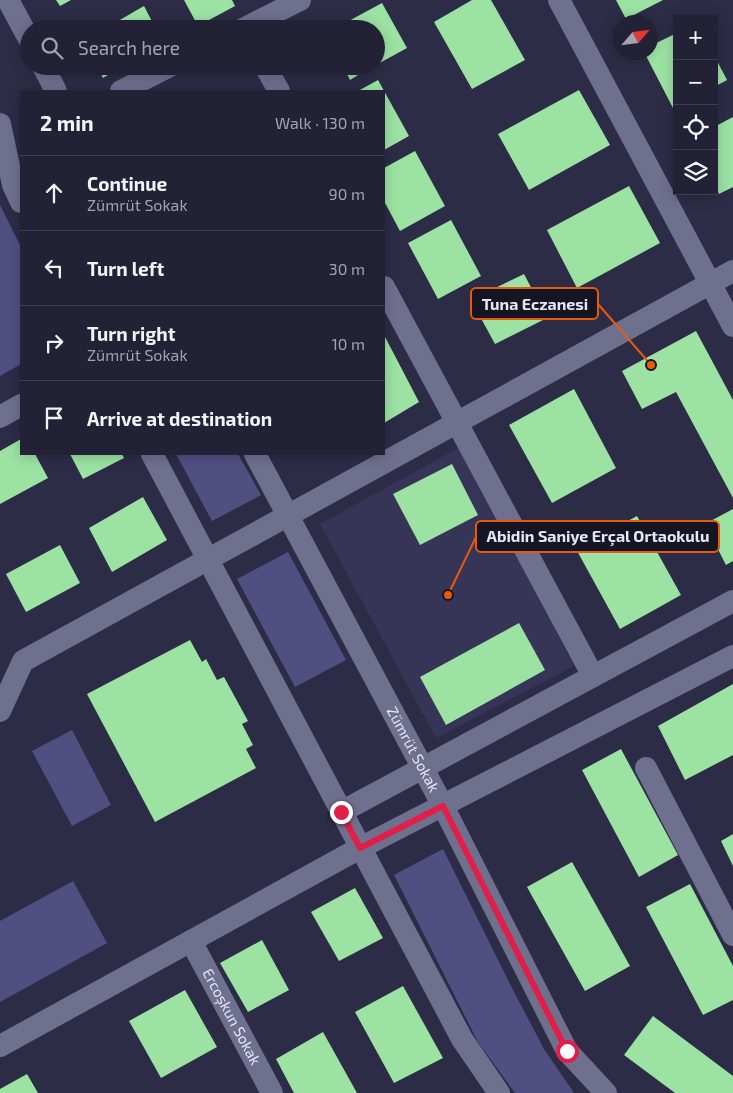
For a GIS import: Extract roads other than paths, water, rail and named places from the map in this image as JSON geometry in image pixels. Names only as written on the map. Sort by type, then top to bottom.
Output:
[{"type":"street","points":[[8,0],[20,22]]},
{"type":"street","points":[[261,20],[300,0]]},
{"type":"street","points":[[559,0],[733,326]]},
{"type":"street","points":[[48,75],[55,90]]},
{"type":"street","points":[[123,90],[152,75]]},
{"type":"street","points":[[270,75],[277,90]]},
{"type":"street","points":[[0,124],[9,151],[13,185],[20,200]]},
{"type":"street","points":[[0,672],[733,271]]},
{"type":"street","points":[[385,289],[593,676]]},
{"type":"street","points":[[0,417],[20,406]]},
{"type":"street","points":[[153,455],[462,1039],[499,1093]]},
{"type":"street","name":"Zümrüt Sokak","points":[[256,455],[443,806],[567,1051],[606,1093]]},
{"type":"street","points":[[341,812],[733,601]]},
{"type":"street","points":[[0,1046],[360,848],[733,656]]},
{"type":"street","points":[[0,711],[23,661]]},
{"type":"street","points":[[646,768],[733,935]]},
{"type":"street","name":"Ercoşkun Sokak","points":[[191,940],[272,1093]]},
{"type":"place","name":"Tuna Eczanesi","points":[[651,365]]},
{"type":"place","name":"Abidin Saniye Erçal Ortaokulu","points":[[448,595]]}]
